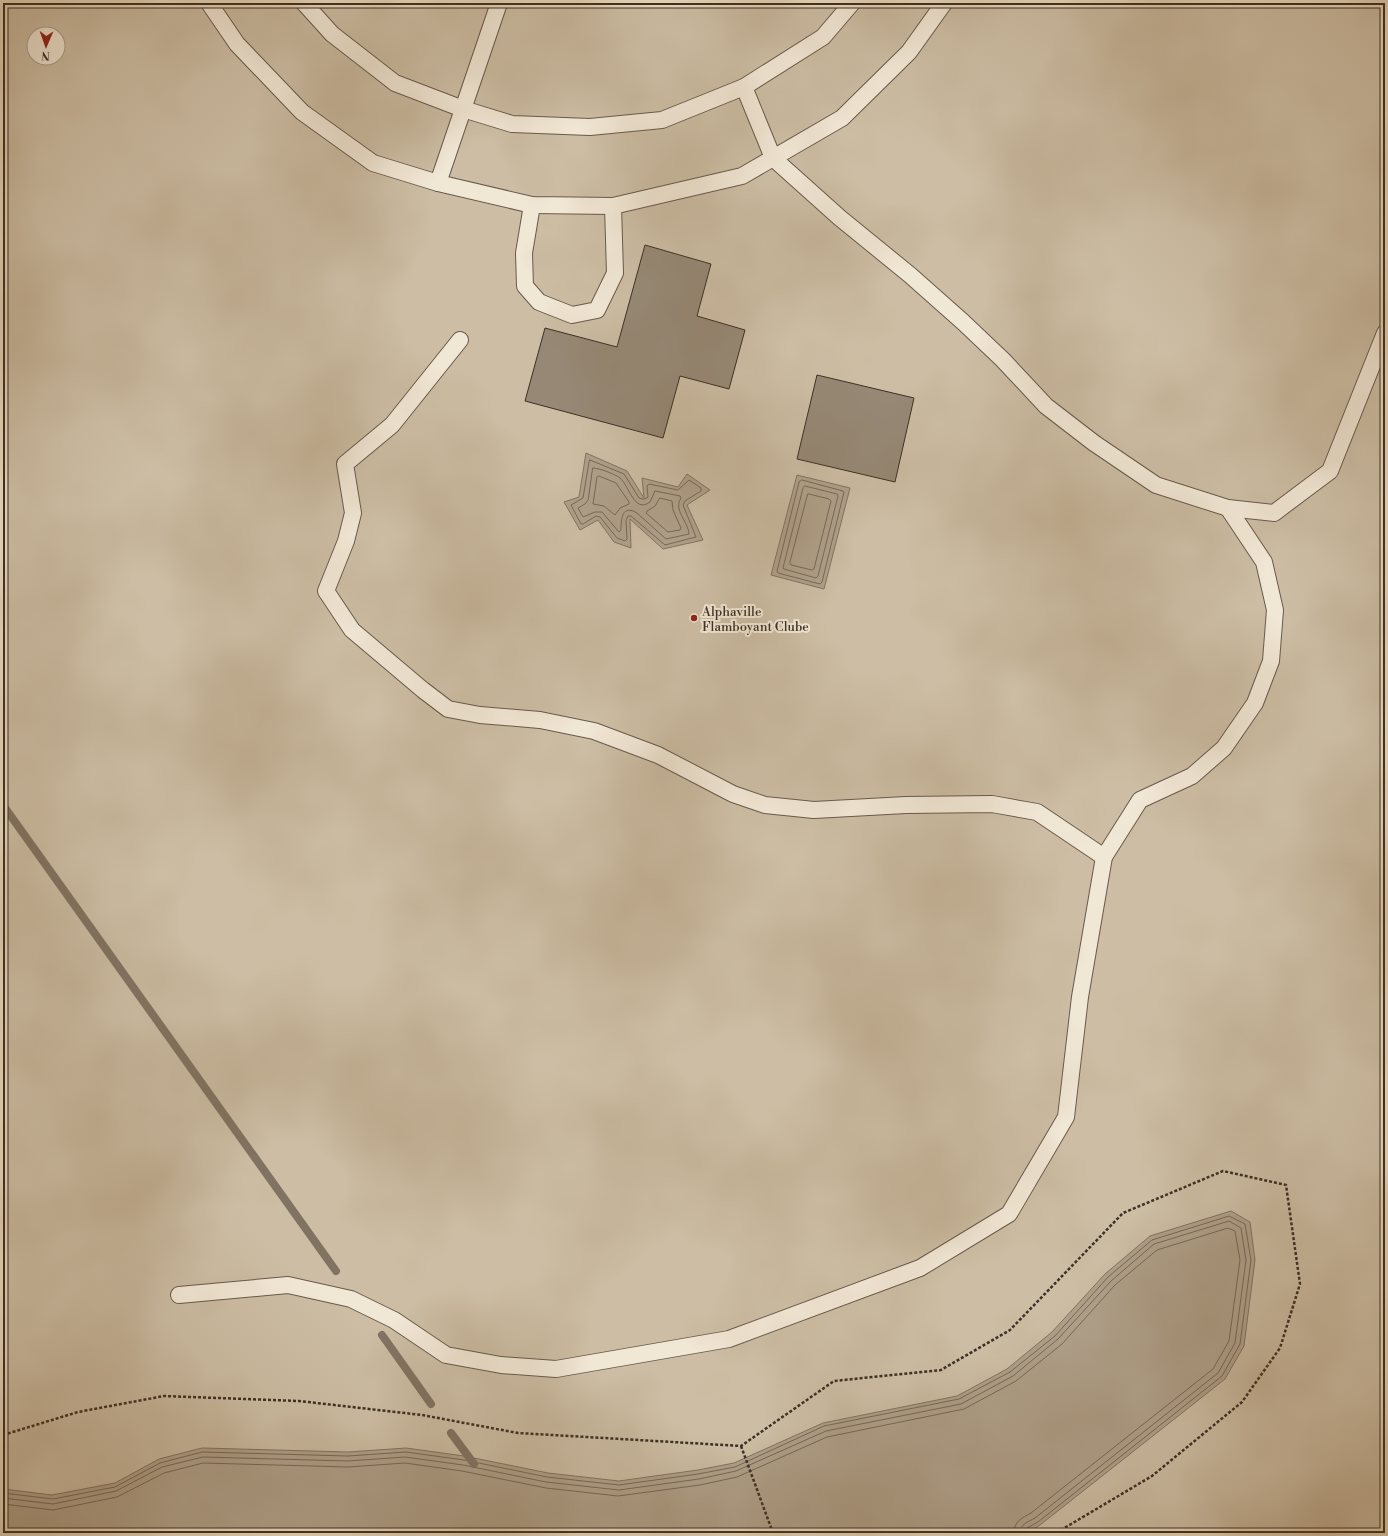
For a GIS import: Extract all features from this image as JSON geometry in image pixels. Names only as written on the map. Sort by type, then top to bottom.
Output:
[{"type":"lane","points":[[209,3],[237,44],[302,112],[373,163],[438,183],[532,205],[613,206],[742,176],[842,118],[909,52],[944,3]]},
{"type":"lane","points":[[304,3],[332,34],[395,83],[463,110],[512,124],[590,128],[662,120],[744,87],[823,37],[852,3]]},
{"type":"lane","points":[[438,183],[499,3]]},
{"type":"lane","points":[[744,87],[773,158],[840,218],[910,275],[963,322],[1003,360],[1046,406],[1094,443],[1156,484],[1228,508],[1274,513],[1330,470],[1385,333]]},
{"type":"lane","points":[[532,205],[524,253],[525,286],[539,302],[572,315],[597,310],[615,273],[613,206]]},
{"type":"lane","points":[[460,340],[392,425],[346,464],[353,513],[346,541],[326,591],[352,630],[423,690],[448,709],[480,715],[540,720],[594,731],[658,755],[733,794],[765,805],[814,810],[906,805],[992,804],[1037,812],[1104,856]]},
{"type":"lane","points":[[179,1295],[288,1285],[351,1299],[394,1320],[446,1355],[501,1365],[556,1369],[729,1339],[920,1268],[1009,1214],[1066,1117],[1080,997],[1104,856],[1140,800],[1192,776],[1224,748],[1255,703],[1270,661],[1274,610],[1264,562],[1228,508]]},
{"type":"path","points":[[3,1435],[78,1412],[164,1396],[299,1401],[422,1415],[518,1433],[741,1446],[834,1381],[941,1370],[1010,1330],[1123,1213],[1223,1171],[1286,1185],[1300,1284],[1280,1348],[1242,1402],[1230,1412],[1152,1476],[1056,1533]]},
{"type":"path","points":[[741,1446],[774,1533]]},
{"type":"shaded area","name":"Alphaville Flamboyant Clube","points":[[3,3],[1385,3],[1385,1533],[3,1533]]},
{"type":"water","points":[[586,453],[627,471],[644,498],[642,478],[678,487],[687,474],[710,490],[687,505],[703,540],[663,549],[630,519],[631,548],[614,542],[598,520],[580,530],[564,502],[579,497]]},
{"type":"water","points":[[797,475],[850,488],[824,589],[771,575]]},
{"type":"water","points":[[1231,1211],[1250,1222],[1255,1260],[1244,1346],[1225,1379],[1040,1525],[1026,1533],[3,1533],[3,1489],[52,1495],[115,1483],[159,1459],[202,1448],[348,1452],[406,1448],[464,1456],[548,1473],[619,1481],[698,1470],[734,1463],[823,1423],[957,1396],[1007,1369],[1052,1332],[1105,1274],[1150,1236]]},
{"type":"building","points":[[645,245],[711,264],[697,316],[745,330],[729,389],[680,376],[663,438],[525,401],[545,328],[617,347]]},
{"type":"building","points":[[817,375],[914,398],[895,482],[797,459]]},
{"type":"waterway","points":[[3,805],[336,1271]]},
{"type":"waterway","points":[[382,1335],[431,1404]]},
{"type":"waterway","points":[[451,1433],[474,1464]]},
{"type":"place","name":"Alphaville Flamboyant Clube","points":[[694,618]]}]
